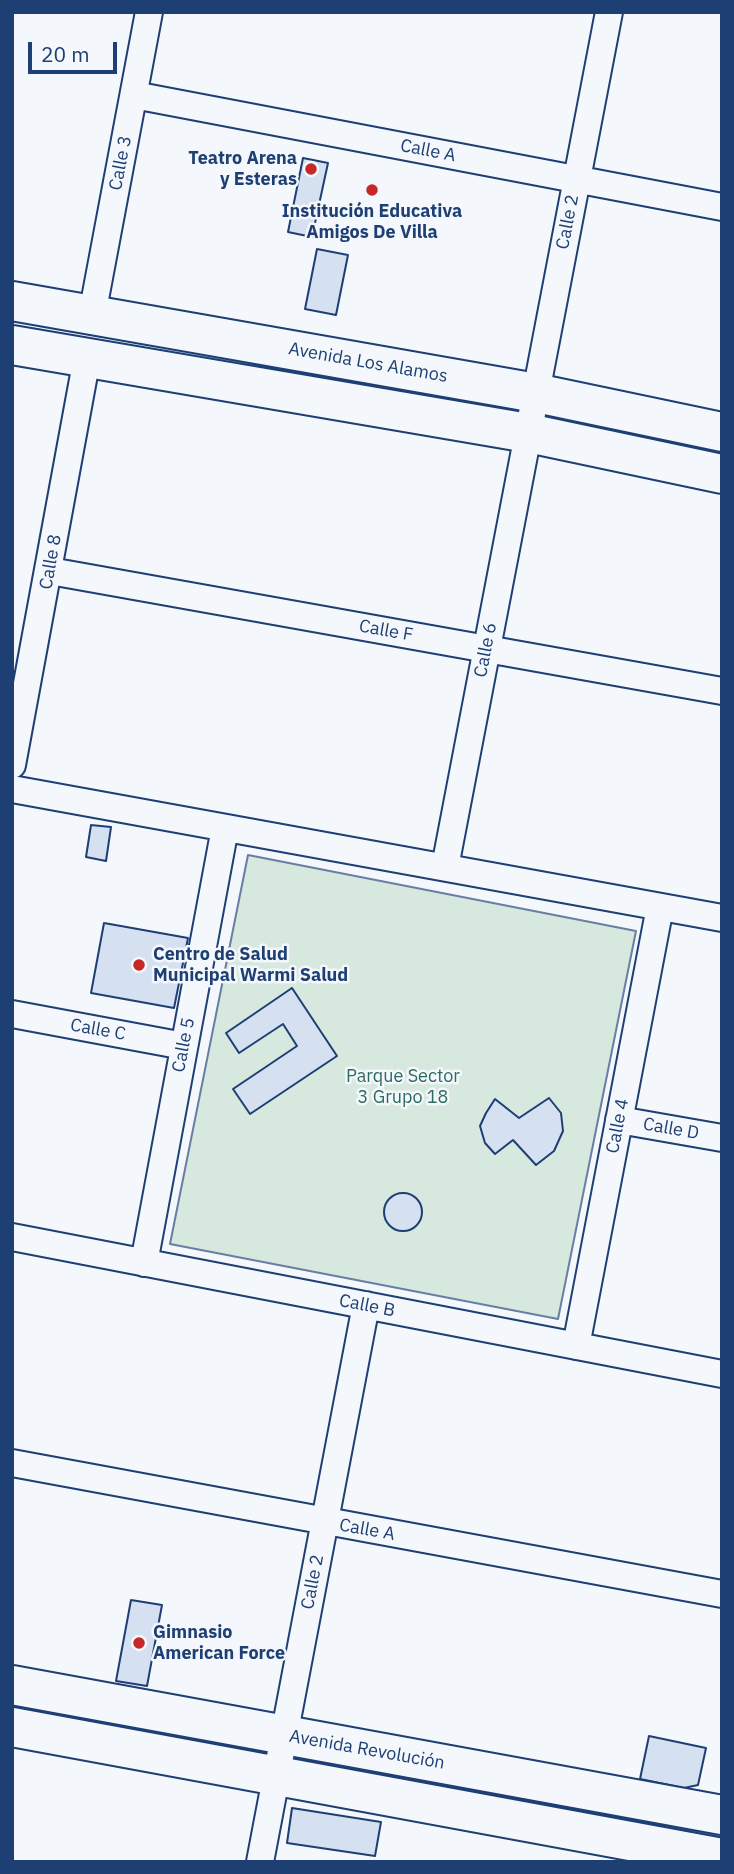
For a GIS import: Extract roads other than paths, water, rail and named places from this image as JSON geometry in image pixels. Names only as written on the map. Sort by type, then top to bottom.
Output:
[{"type":"street","name":"Calle 3","points":[[92,315],[149,12]]},
{"type":"street","name":"Calle 2","points":[[528,433],[609,12]]},
{"type":"street","name":"Calle A","points":[[134,95],[722,207]]},
{"type":"street","name":"Avenida Los Alamos","points":[[12,301],[536,393],[722,432]]},
{"type":"street","points":[[12,345],[528,433],[722,474]]},
{"type":"street","name":"Calle 8","points":[[12,765],[88,358]]},
{"type":"street","name":"Calle 6","points":[[445,867],[528,433]]},
{"type":"street","name":"Calle F","points":[[50,571],[722,691]]},
{"type":"street","points":[[12,789],[722,918]]},
{"type":"street","name":"Calle 5","points":[[144,1263],[225,828]]},
{"type":"street","name":"Calle 4","points":[[576,1346],[660,907]]},
{"type":"street","name":"Calle C","points":[[12,1014],[184,1046]]},
{"type":"street","name":"Calle D","points":[[620,1120],[722,1138]]},
{"type":"street","name":"Calle B","points":[[12,1237],[722,1374]]},
{"type":"street","name":"Calle 2","points":[[260,1862],[366,1305]]},
{"type":"street","name":"Calle A","points":[[12,1463],[722,1594]]},
{"type":"street","name":"Avenida Revolución","points":[[12,1685],[721,1813]]},
{"type":"street","points":[[12,1727],[716,1858]]},
{"type":"place","name":"Teatro Arena y Esteras","points":[[311,169]]},
{"type":"place","name":"Institución Educativa Amigos De Villa","points":[[372,190]]},
{"type":"place","name":"Centro de Salud Municipal Warmi Salud","points":[[139,965]]},
{"type":"place","name":"Gimnasio American Force","points":[[139,1643]]},
{"type":"park label","name":"Parque Sector 3 Grupo 18","points":[[403,1087]]}]
